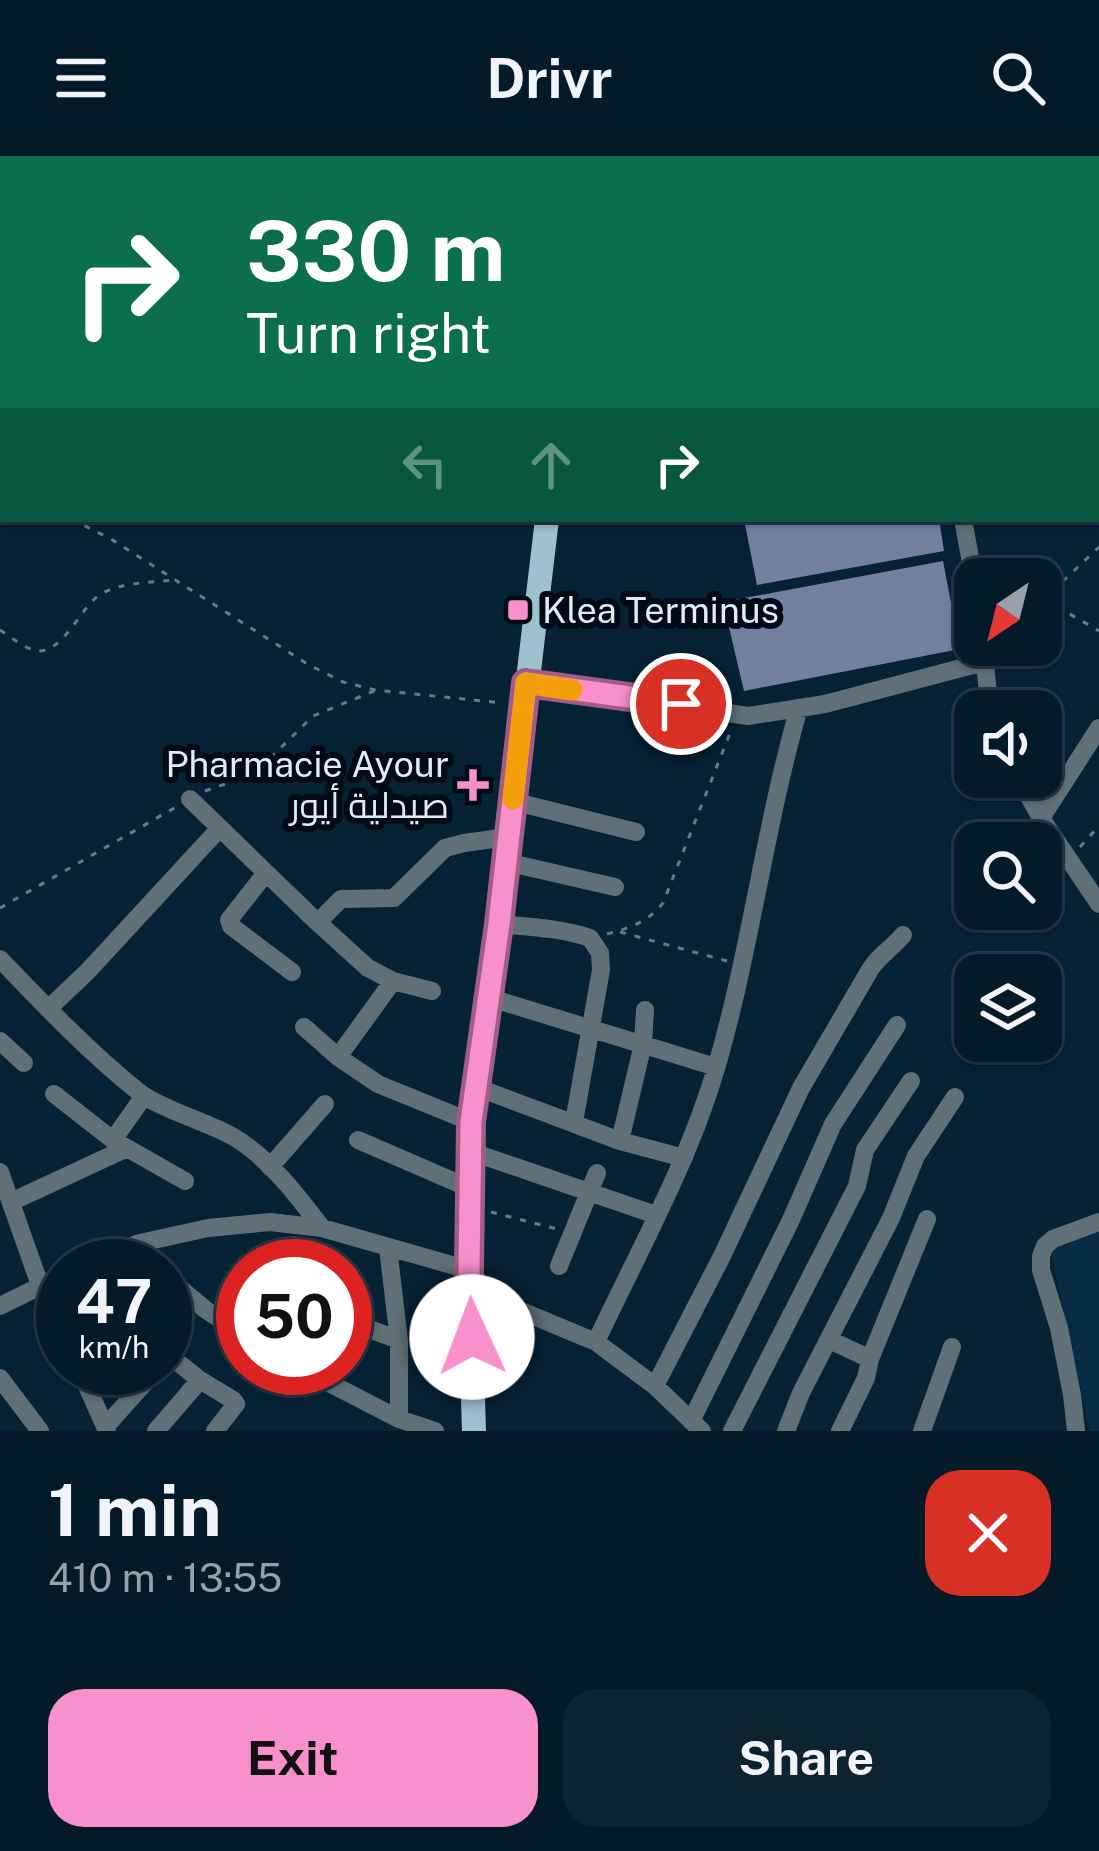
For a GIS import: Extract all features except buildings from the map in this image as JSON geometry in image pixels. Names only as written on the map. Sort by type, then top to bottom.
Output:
[{"type":"main road","points":[[474,1431],[471,1122],[547,522]]},
{"type":"street","points":[[964,522],[970,558]]},
{"type":"street","points":[[525,694],[681,704],[748,716],[825,704],[954,663]]},
{"type":"street","points":[[596,1342],[684,1159],[716,1067],[799,708]]},
{"type":"street","points":[[1041,818],[1099,728]]},
{"type":"street","points":[[1030,798],[1099,904]]},
{"type":"street","points":[[190,800],[368,968],[393,981],[432,991]]},
{"type":"street","points":[[512,801],[635,832]]},
{"type":"street","points":[[48,1009],[219,829]]},
{"type":"street","points":[[315,920],[341,898],[394,898],[445,848],[464,843],[507,850],[615,887]]},
{"type":"street","points":[[265,874],[230,920],[231,926],[292,972]]},
{"type":"street","points":[[499,924],[559,928],[590,938],[600,953],[574,1122]]},
{"type":"street","points":[[655,1386],[801,1088],[880,956],[903,935]]},
{"type":"street","points":[[0,959],[145,1096],[248,1146],[322,1228]]},
{"type":"street","points":[[338,1057],[393,981]]},
{"type":"street","points":[[487,997],[716,1067]]},
{"type":"street","points":[[620,1141],[643,1043],[645,1010]]},
{"type":"street","points":[[160,1239],[238,1223],[270,1222],[322,1228],[388,1248],[470,1280],[596,1342],[655,1386],[697,1426],[833,1124],[897,1025]]},
{"type":"street","points":[[304,1027],[338,1057],[391,1091],[471,1122]]},
{"type":"street","points":[[0,1042],[24,1063]]},
{"type":"street","points":[[732,1431],[857,1186],[865,1150],[911,1081]]},
{"type":"street","points":[[476,1087],[620,1141],[684,1159]]},
{"type":"street","points":[[54,1094],[120,1144],[185,1181]]},
{"type":"street","points":[[11,1202],[120,1144],[145,1096]]},
{"type":"street","points":[[786,1431],[891,1218],[916,1156],[956,1097]]},
{"type":"street","points":[[270,1167],[325,1104]]},
{"type":"street","points":[[358,1141],[469,1199]]},
{"type":"street","points":[[469,1151],[593,1183],[656,1215]]},
{"type":"street","points":[[0,1172],[36,1274]]},
{"type":"street","points":[[559,1266],[593,1183]]},
{"type":"street","points":[[840,1431],[866,1378],[927,1219]]},
{"type":"street","points":[[1076,1431],[1059,1328],[1040,1256],[1053,1239],[1099,1222]]},
{"type":"street","points":[[388,1248],[399,1340],[399,1419]]},
{"type":"street","points":[[0,1306],[36,1287]]},
{"type":"street","points":[[372,1330],[399,1340]]},
{"type":"street","points":[[830,1340],[870,1359]]},
{"type":"street","points":[[922,1431],[952,1347]]},
{"type":"street","points":[[192,1376],[236,1404],[214,1431]]},
{"type":"street","points":[[0,1378],[40,1431]]},
{"type":"street","points":[[156,1431],[200,1381]]},
{"type":"street","points":[[91,1395],[106,1429],[134,1395]]},
{"type":"street","points":[[352,1395],[424,1429]]},
{"type":"path","points":[[77,522],[111,538],[343,682],[375,690],[525,694]]},
{"type":"path","points":[[1062,582],[1099,547]]},
{"type":"path","points":[[0,630],[35,651],[45,650],[103,593],[175,580]]},
{"type":"path","points":[[1062,612],[1099,632]]},
{"type":"path","points":[[590,938],[645,920],[663,903],[737,715]]},
{"type":"path","points":[[1069,860],[1099,826]]},
{"type":"path","points":[[619,931],[740,964]]},
{"type":"path","points":[[469,1199],[494,1212],[570,1233]]},
{"type":"shaded area","points":[[1099,1229],[1099,1431],[1090,1431],[1050,1248]]},
{"type":"slow traffic","points":[[513,799],[526,683],[572,690]]},
{"type":"place","name":"Klea Terminus","points":[[518,610]]},
{"type":"place","name":"Pharmacie Ayour صيدلية أيور","points":[[473,785]]},
{"type":"route","points":[[472,1337],[471,1122],[526,683],[681,704]]}]
